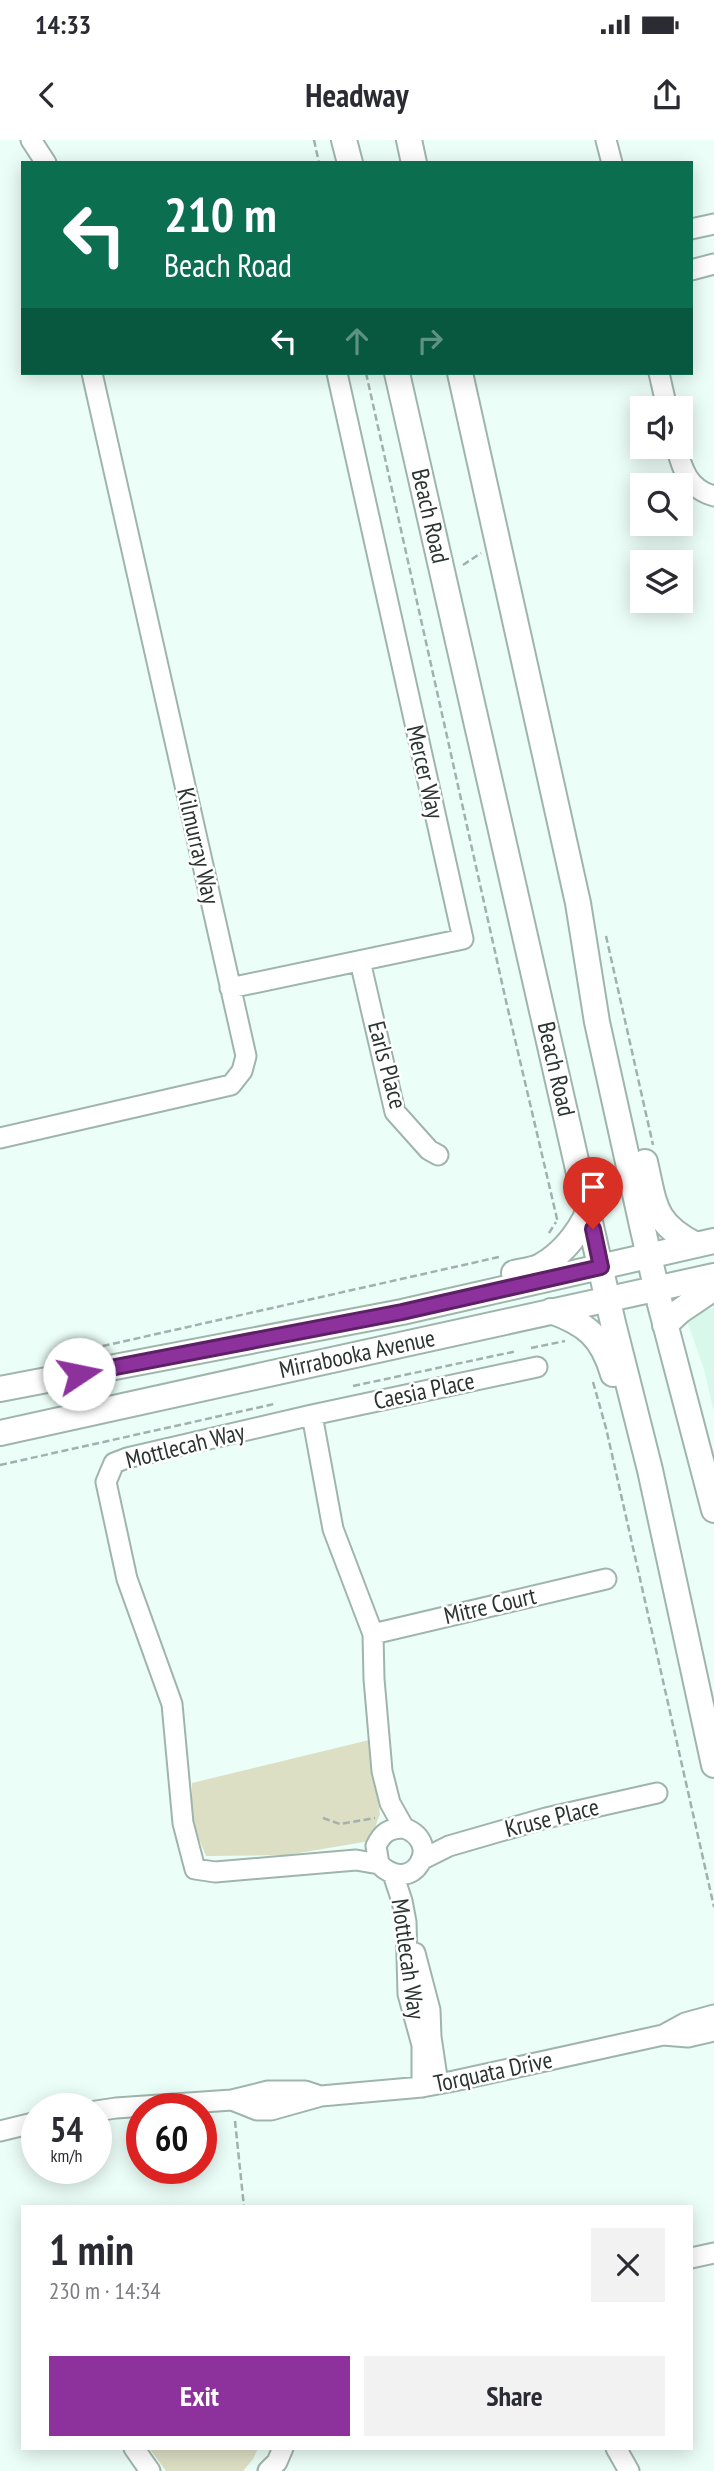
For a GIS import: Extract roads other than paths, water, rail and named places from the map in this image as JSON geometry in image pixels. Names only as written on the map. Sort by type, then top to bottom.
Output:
[{"type":"main road","points":[[345,140],[350,161]]},
{"type":"main road","points":[[409,140],[414,161]]},
{"type":"main road","name":"Beach Road","points":[[397,375],[608,1298],[650,1470],[714,1765]]},
{"type":"main road","name":"Beach Road","points":[[460,375],[578,903],[597,1022],[656,1289],[714,1510]]},
{"type":"main road","points":[[606,1058],[630,1099],[656,1210],[671,1230],[705,1243]]},
{"type":"main road","points":[[402,1312],[434,1292],[540,1266],[576,1237],[589,1211]]},
{"type":"main road","name":"Mirrabooka Avenue","points":[[0,1389],[402,1312],[705,1243]]},
{"type":"main road","name":"Mirrabooka Avenue","points":[[0,1433],[714,1276]]},
{"type":"main road","points":[[665,1325],[680,1311],[714,1288]]},
{"type":"main road","points":[[551,1311],[571,1318],[591,1331],[607,1354],[628,1427],[650,1470]]},
{"type":"street","points":[[32,140],[45,161]]},
{"type":"street","points":[[606,140],[611,161]]},
{"type":"street","points":[[693,229],[714,224]]},
{"type":"street","points":[[693,269],[714,264]]},
{"type":"street","name":"Kilmurray Way","points":[[0,1138],[231,1085],[242,1071],[246,1056],[92,375]]},
{"type":"street","name":"Mercer Way","points":[[230,988],[463,939],[337,375]]},
{"type":"street","points":[[659,375],[664,396]]},
{"type":"street","points":[[679,459],[682,472],[694,484],[714,496]]},
{"type":"street","name":"Earls Place","points":[[360,961],[395,1112],[429,1150],[438,1155]]},
{"type":"street","name":"Caesia Place","points":[[312,1415],[537,1367]]},
{"type":"street","name":"Mottlecah Way","points":[[392,1837],[356,1860],[215,1872],[195,1869],[183,1824],[172,1704],[127,1579],[106,1482],[114,1464],[127,1458],[312,1415],[333,1529],[373,1634],[382,1771],[406,1922],[408,1994],[430,2085]]},
{"type":"street","name":"Mitre Court","points":[[373,1634],[606,1579]]},
{"type":"street","name":"Kruse Place","points":[[417,1866],[449,1846],[546,1818],[657,1793]]},
{"type":"street","points":[[392,1837],[449,1846]]},
{"type":"street","name":"Mottlecah Way","points":[[392,1837],[423,1847],[417,1866],[415,1952],[430,2010],[430,2085]]},
{"type":"street","name":"Mottlecah Way","points":[[392,1837],[404,1875],[417,1866]]},
{"type":"street","name":"Torquata Drive","points":[[112,2109],[232,2100],[268,2091],[305,2091],[321,2096],[430,2085],[663,2035],[685,2023],[714,2015]]},
{"type":"street","name":"Torquata Drive","points":[[663,2035],[688,2038],[714,2031]]},
{"type":"street","points":[[0,2131],[21,2126]]},
{"type":"street","points":[[693,2258],[714,2253]]},
{"type":"street","points":[[135,2450],[150,2471]]},
{"type":"street","points":[[268,2471],[277,2462],[282,2450]]},
{"type":"street","points":[[617,2450],[629,2471]]}]
